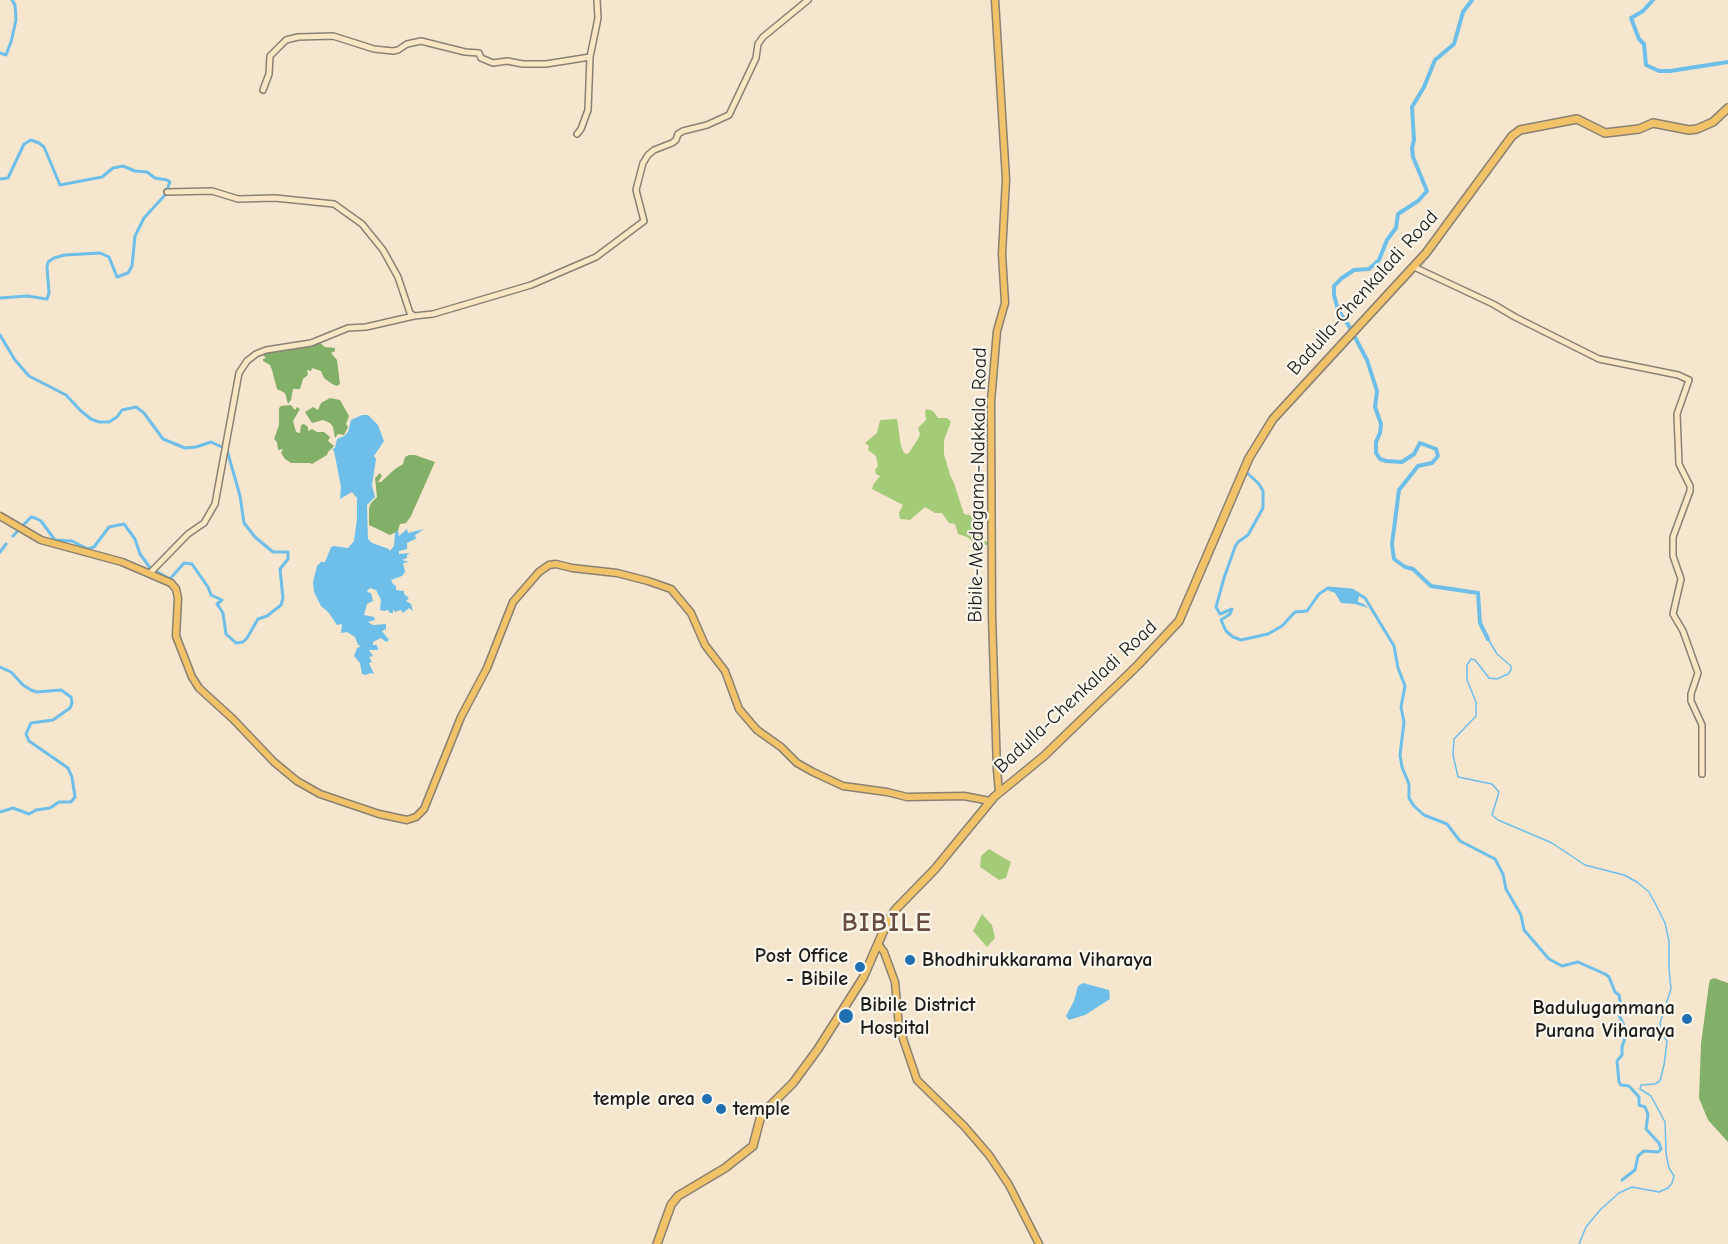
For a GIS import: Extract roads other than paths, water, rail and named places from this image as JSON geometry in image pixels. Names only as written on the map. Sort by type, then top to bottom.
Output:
[{"type":"highway","name":"Badulla-Chenkaladi Road","points":[[657,1244],[671,1205],[678,1196],[725,1167],[753,1146],[758,1124],[764,1112],[793,1083],[818,1049],[863,978],[895,910],[935,868],[990,801],[1044,756],[1138,665],[1179,621],[1243,469],[1273,419],[1414,267],[1512,136],[1520,130],[1577,119],[1605,133],[1639,129],[1653,123],[1689,130],[1699,128],[1719,118],[1728,108]]},
{"type":"main road","points":[[577,135],[582,129],[588,110],[590,57],[598,18],[597,0]]},
{"type":"main road","points":[[150,573],[188,534],[204,523],[215,504],[239,373],[247,361],[266,350],[304,345],[348,328],[366,327],[433,314],[547,279],[596,257],[643,223],[645,219],[636,190],[643,163],[648,155],[676,140],[678,134],[683,131],[729,115],[756,58],[758,44],[763,37],[808,0]]},
{"type":"main road","name":"Bibile-Medagama-Nakkala Road","points":[[995,0],[1006,179],[1002,254],[1005,303],[997,331],[991,400],[993,627],[999,792]]},
{"type":"main road","points":[[263,90],[269,74],[270,56],[286,40],[298,37],[333,36],[374,49],[393,51],[406,44],[421,41],[478,53],[481,58],[493,63],[507,61],[546,64],[590,57]]},
{"type":"main road","points":[[167,192],[213,191],[238,199],[275,198],[334,204],[362,224],[383,250],[398,277],[410,313],[414,316]]},
{"type":"main road","points":[[1414,267],[1493,304],[1599,359],[1678,375],[1689,380],[1677,414],[1679,464],[1690,486],[1690,491],[1673,537],[1673,556],[1681,579],[1673,614],[1683,631],[1698,673],[1691,701],[1702,725],[1701,774]]},
{"type":"main road","points":[[0,516],[49,542],[117,561],[168,582],[176,589],[178,598],[176,636],[192,677],[200,688],[274,762],[297,781],[320,794],[391,817],[407,820],[414,818],[422,811],[460,717],[487,668],[513,602],[539,572],[549,565],[556,564],[616,573],[648,580],[671,589],[691,613],[705,645],[725,671],[739,710],[757,730],[781,747],[797,763],[843,786],[887,792],[910,798],[964,796],[990,801]]},
{"type":"main road","points":[[878,944],[884,952],[895,981],[899,1027],[917,1080],[964,1126],[989,1155],[1009,1185],[1039,1244]]},
{"type":"water","points":[[368,415],[378,425],[384,441],[374,456],[376,459],[372,485],[375,497],[367,505],[368,539],[390,551],[394,546],[395,532],[398,531],[399,536],[407,529],[408,533],[424,529],[414,536],[417,538],[407,543],[407,549],[399,551],[399,554],[410,553],[402,560],[409,562],[403,563],[405,572],[402,576],[391,580],[396,590],[404,591],[409,598],[406,601],[411,604],[413,611],[409,608],[403,613],[401,610],[395,612],[393,609],[393,613],[390,613],[388,610],[380,610],[381,600],[376,590],[370,588],[367,592],[371,593],[373,601],[367,604],[364,615],[374,617],[375,620],[368,622],[373,625],[386,624],[386,629],[382,631],[389,640],[386,642],[381,638],[373,642],[373,645],[377,645],[378,650],[369,650],[373,656],[369,657],[372,662],[369,663],[374,674],[366,675],[362,674],[360,663],[354,656],[357,648],[361,646],[358,645],[355,637],[347,632],[341,633],[342,624],[337,625],[321,606],[314,592],[313,582],[317,566],[325,562],[331,547],[348,548],[354,541],[357,498],[352,492],[340,499],[341,487],[332,449],[335,448],[337,439],[348,432],[351,420]]},
{"type":"water","points":[[1327,590],[1355,592],[1359,596],[1358,602],[1368,608],[1341,603],[1335,593]]},
{"type":"water","points":[[1083,983],[1109,990],[1110,999],[1085,1015],[1069,1020],[1066,1016],[1074,1001],[1078,986]]},
{"type":"waterway","points":[[0,53],[6,55],[16,20],[15,5],[12,0]]},
{"type":"waterway","points":[[1472,0],[1463,12],[1454,44],[1435,60],[1424,87],[1412,107],[1413,157],[1427,191],[1418,201],[1398,214],[1396,228],[1387,240],[1379,260],[1369,269],[1354,270],[1342,278],[1334,286],[1334,295],[1338,310],[1367,360],[1377,391],[1375,407],[1381,424],[1376,442],[1376,453],[1380,459],[1402,462],[1414,454],[1420,443],[1436,449],[1438,456],[1432,463],[1418,466],[1399,490],[1392,544],[1394,559],[1405,567],[1413,569],[1431,586],[1478,593],[1480,623],[1488,639]]},
{"type":"waterway","points":[[1653,0],[1643,11],[1631,18],[1639,39],[1644,44],[1646,65],[1659,71],[1670,71],[1728,62]]},
{"type":"waterway","points":[[0,179],[8,178],[24,144],[31,140],[44,147],[60,185],[102,177],[113,168],[123,166],[135,171],[147,172],[155,178],[170,182],[165,195],[144,218],[135,236],[132,266],[128,273],[117,277],[109,257],[100,253],[65,255],[48,262],[49,293],[47,299],[27,296],[0,298]]},
{"type":"waterway","points":[[0,335],[15,360],[29,376],[66,395],[91,419],[109,422],[122,410],[136,407],[144,413],[163,439],[185,448],[211,442],[224,448]]},
{"type":"waterway","points":[[154,570],[170,579],[184,563],[192,564],[211,595],[222,600],[217,604],[223,613],[226,634],[236,643],[243,642],[247,638],[258,619],[267,616],[281,605],[283,598],[280,569],[288,559],[288,552],[273,552],[255,537],[244,523],[240,496],[227,450]]},
{"type":"waterway","points":[[1245,471],[1263,491],[1263,508],[1248,535],[1235,547],[1224,578],[1216,607],[1220,614],[1232,609],[1230,614],[1221,620],[1226,631],[1241,640],[1268,634],[1282,626],[1295,612],[1307,611],[1319,594],[1328,588],[1352,590],[1365,598],[1394,646],[1398,668],[1405,686],[1401,707],[1404,722],[1400,755],[1409,784],[1409,798],[1414,806],[1424,815],[1447,824],[1460,841],[1495,859],[1503,874],[1506,889],[1521,915],[1524,930],[1549,959],[1562,966],[1578,962],[1605,974],[1619,995],[1621,1006],[1618,1013],[1627,1032],[1622,1055],[1617,1061],[1619,1082],[1621,1085],[1629,1086],[1639,1097],[1639,1105],[1645,1107],[1648,1114],[1646,1129],[1659,1143],[1661,1149],[1658,1152],[1644,1151],[1638,1156],[1635,1170],[1622,1180]]},
{"type":"waterway","points":[[13,536],[31,517],[41,521],[55,540],[72,541],[88,549],[94,547],[109,527],[124,524],[151,569]]},
{"type":"waterway","points":[[0,552],[6,544]]},
{"type":"waterway","points":[[1488,639],[1497,654],[1511,666],[1511,670],[1497,679],[1489,678],[1475,660],[1471,659],[1467,665],[1467,680],[1476,702],[1476,716],[1454,739],[1453,755],[1458,777],[1492,784],[1499,792],[1492,815],[1498,820],[1552,843],[1585,865],[1624,875],[1637,882],[1649,892],[1665,923],[1669,941],[1671,989],[1660,1023],[1661,1033],[1667,1041],[1664,1065],[1660,1081],[1655,1084],[1641,1085],[1640,1089],[1651,1096],[1665,1122],[1666,1153],[1669,1168],[1674,1176],[1672,1183],[1668,1188],[1659,1192],[1632,1187],[1619,1193],[1586,1227],[1579,1244]]},
{"type":"waterway","points":[[0,667],[11,672],[31,690],[37,692],[61,690],[71,697],[70,708],[53,720],[31,723],[26,734],[29,741],[68,768],[75,797],[71,802],[59,802],[50,808],[36,810],[29,814],[13,808],[0,812]]},
{"type":"place","name":"Bhodhirukkarama Viharaya","points":[[910,960]]},
{"type":"place","name":"Post Office - Bibile","points":[[860,967]]},
{"type":"place","name":"Bibile District Hospital","points":[[846,1016]]},
{"type":"place","name":"Badulugammana Purana Viharaya","points":[[1687,1019]]},
{"type":"place","name":"temple area","points":[[707,1099]]},
{"type":"place","name":"temple","points":[[721,1109]]},
{"type":"district","name":"BIBILE","points":[[887,924]]}]
